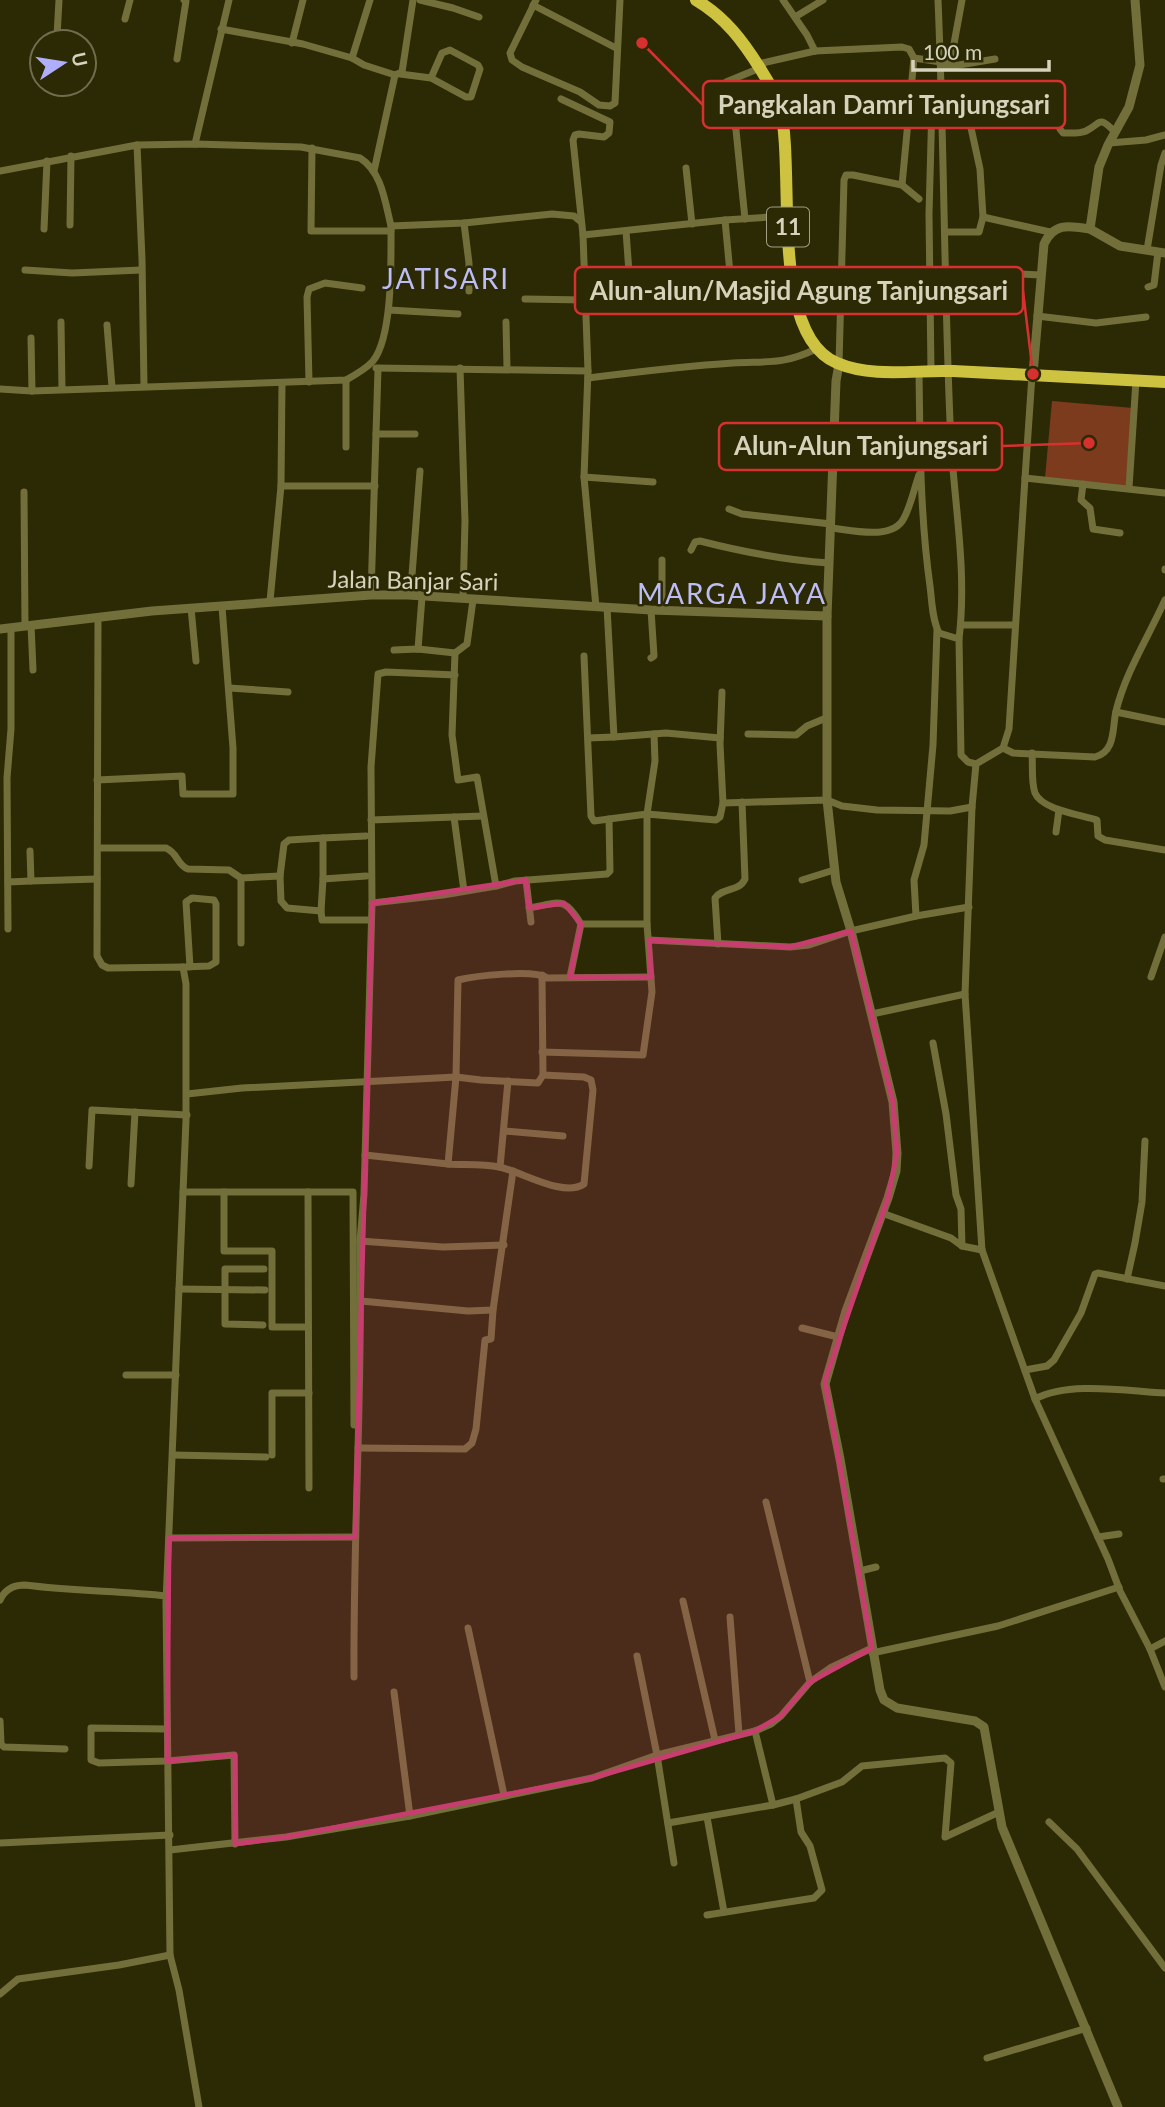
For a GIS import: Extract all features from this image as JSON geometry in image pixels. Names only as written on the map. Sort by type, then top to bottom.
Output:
[{"type":"highway","name":"11","points":[[696,0],[715,11],[731,27],[775,91],[783,124],[787,160],[787,216],[798,314],[816,349],[839,364],[885,372],[1032,374],[1165,382]]},
{"type":"street","points":[[57,28],[59,0]]},
{"type":"street","points":[[125,19],[130,0]]},
{"type":"street","points":[[177,59],[186,0]]},
{"type":"street","points":[[195,144],[229,0]]},
{"type":"street","points":[[292,43],[303,0]]},
{"type":"street","points":[[352,58],[370,0]]},
{"type":"street","points":[[374,170],[380,133],[398,75],[405,66],[413,0]]},
{"type":"street","points":[[420,0],[479,18]]},
{"type":"street","points":[[616,48],[535,3],[510,53],[512,60],[522,67],[580,92],[600,105],[610,106],[615,103],[620,0]]},
{"type":"street","points":[[783,0],[815,51]]},
{"type":"street","points":[[795,17],[823,0]]},
{"type":"street","points":[[938,0],[943,101],[950,434],[962,575],[959,639],[961,755],[968,762],[976,764],[1003,748],[1009,729],[1040,275],[1042,251],[1050,232]]},
{"type":"street","points":[[941,65],[951,60],[962,0]]},
{"type":"street","points":[[1090,229],[1099,167],[1134,93],[1140,65],[1136,0]]},
{"type":"street","points":[[221,29],[352,58],[364,65],[398,75],[431,78],[463,96],[471,97],[480,69],[478,65],[450,50],[442,53],[431,78]]},
{"type":"street","points":[[745,219],[736,130],[724,90],[726,82],[759,66],[815,51],[902,47],[909,49],[915,58],[902,185]]},
{"type":"street","points":[[915,58],[941,65],[995,60]]},
{"type":"street","points":[[561,99],[610,122],[611,125],[609,133],[604,137],[579,134],[575,135],[573,140],[583,235],[586,300],[588,374],[584,477],[596,607]]},
{"type":"street","points":[[729,509],[742,514],[873,532],[894,529],[904,519],[920,471],[937,371],[929,214],[932,104],[943,101]]},
{"type":"street","points":[[1054,104],[1063,132],[1081,133],[1101,122],[1115,132]]},
{"type":"street","points":[[945,232],[976,234],[981,230],[983,217],[980,169],[966,105]]},
{"type":"street","points":[[1109,143],[1146,140],[1165,135]]},
{"type":"street","points":[[137,145],[144,386]]},
{"type":"street","points":[[0,171],[137,145],[312,148],[360,158],[374,170],[391,229],[389,310],[380,350],[370,365],[346,380],[33,391],[0,389]]},
{"type":"street","points":[[312,148],[311,231],[391,229],[552,214],[574,216],[580,221]]},
{"type":"street","points":[[1147,250],[1161,187],[1165,153]]},
{"type":"street","points":[[70,225],[71,156]]},
{"type":"street","points":[[44,229],[47,161]]},
{"type":"street","points":[[686,168],[692,224]]},
{"type":"street","points":[[919,199],[902,185],[853,175],[846,175],[844,180],[839,364],[836,382],[827,617],[827,800],[834,870],[893,1102],[896,1171],[838,1337],[825,1384],[860,1571],[876,1679],[884,1700],[897,1708],[975,1721],[984,1727],[1002,1827],[1118,2107]]},
{"type":"street","points":[[583,235],[787,216]]},
{"type":"street","points":[[983,217],[1050,232],[1073,227],[1090,229],[1120,246],[1162,252],[1156,280],[1154,285],[1148,287]]},
{"type":"street","points":[[725,220],[730,273]]},
{"type":"street","points":[[464,223],[469,262],[469,291]]},
{"type":"street","points":[[626,231],[630,286]]},
{"type":"street","points":[[25,270],[141,270]]},
{"type":"street","points":[[945,279],[1000,273],[1040,275]]},
{"type":"street","points":[[309,382],[309,289],[325,283],[362,288]]},
{"type":"street","points":[[525,299],[586,300]]},
{"type":"street","points":[[389,310],[458,314]]},
{"type":"street","points":[[1037,316],[1096,324],[1146,317]]},
{"type":"street","points":[[61,322],[62,389]]},
{"type":"street","points":[[506,322],[507,368]]},
{"type":"street","points":[[107,325],[112,387]]},
{"type":"street","points":[[31,338],[33,391]]},
{"type":"street","points":[[370,365],[378,369],[507,368],[588,374],[776,362],[796,358],[816,349]]},
{"type":"street","points":[[394,650],[418,649],[455,653],[467,644],[468,599],[460,368]]},
{"type":"street","points":[[372,595],[378,369]]},
{"type":"street","points":[[346,380],[346,447]]},
{"type":"street","points":[[1129,488],[1136,380]]},
{"type":"street","points":[[270,601],[281,486],[282,383]]},
{"type":"street","points":[[376,434],[415,434]]},
{"type":"street","points":[[408,595],[420,471]]},
{"type":"street","points":[[916,916],[915,874],[924,845],[933,745],[937,629],[928,571],[920,471]]},
{"type":"street","points":[[584,477],[653,482]]},
{"type":"street","points":[[1025,478],[1165,493]]},
{"type":"street","points":[[1083,484],[1080,500],[1090,508],[1093,529],[1120,533]]},
{"type":"street","points":[[281,486],[375,486]]},
{"type":"street","points":[[24,492],[28,625],[33,670]]},
{"type":"street","points":[[691,550],[695,542],[700,541],[784,560],[829,563]]},
{"type":"street","points":[[662,559],[662,610]]},
{"type":"street","name":"Jalan Banjar Sari","points":[[0,629],[191,608],[372,595],[827,617]]},
{"type":"street","points":[[418,649],[422,597]]},
{"type":"street","points":[[1003,748],[1013,753],[1095,757],[1111,747],[1116,712],[1126,679],[1165,600]]},
{"type":"street","points":[[97,780],[181,776],[184,794],[232,795],[233,748],[222,607]]},
{"type":"street","points":[[607,607],[614,737]]},
{"type":"street","points":[[191,608],[196,661]]},
{"type":"street","points":[[650,610],[654,656],[651,658]]},
{"type":"street","points":[[98,618],[98,961],[108,968],[186,967],[209,966],[216,962],[216,904],[214,900],[192,898],[186,902],[186,967],[186,984],[187,1115],[167,1596],[170,1955],[179,1990],[198,2107]]},
{"type":"street","points":[[961,625],[1014,625]]},
{"type":"street","points":[[8,929],[4,778],[12,716],[11,628]]},
{"type":"street","points":[[937,629],[939,633],[959,639]]},
{"type":"street","points":[[455,653],[452,735],[458,780],[477,777],[496,886]]},
{"type":"street","points":[[584,656],[591,816],[594,821],[648,814],[716,820],[722,811],[723,803],[720,738],[722,692]]},
{"type":"street","points":[[354,1676],[360,1241],[372,903],[371,767],[378,674],[386,672],[455,676]]},
{"type":"street","points":[[229,688],[288,692]]},
{"type":"street","points":[[1116,712],[1165,722]]},
{"type":"street","points":[[748,734],[796,735],[807,726],[826,718]]},
{"type":"street","points":[[542,1052],[643,1055],[649,1020],[651,977],[647,925],[648,814],[655,761],[654,734]]},
{"type":"street","points":[[588,738],[654,734],[720,738]]},
{"type":"street","points":[[1032,753],[1035,794],[1042,801],[1059,810],[1097,820],[1098,836],[1105,840],[1165,850]]},
{"type":"street","points":[[976,764],[965,994],[982,1250],[1035,1399],[1165,1687]]},
{"type":"street","points":[[723,803],[827,800],[842,806],[926,811],[972,807]]},
{"type":"street","points":[[718,944],[715,898],[721,892],[739,887],[745,879],[742,802]]},
{"type":"street","points":[[1056,832],[1059,810]]},
{"type":"street","points":[[372,820],[483,816]]},
{"type":"street","points":[[454,817],[464,891]]},
{"type":"street","points":[[372,903],[526,880],[607,874],[610,871],[609,820]]},
{"type":"street","points":[[321,911],[284,907],[280,876],[284,844],[289,840],[366,836]]},
{"type":"street","points":[[323,838],[322,920],[368,920]]},
{"type":"street","points":[[98,848],[166,848],[173,851],[183,867],[188,869],[229,870],[241,878],[280,876]]},
{"type":"street","points":[[30,851],[31,881]]},
{"type":"street","points":[[802,880],[834,870]]},
{"type":"street","points":[[323,879],[366,876]]},
{"type":"street","points":[[241,878],[241,943]]},
{"type":"street","points":[[8,882],[97,879]]},
{"type":"street","points":[[526,880],[531,922]]},
{"type":"street","points":[[529,908],[564,903],[570,906],[581,924],[570,977]]},
{"type":"street","points":[[649,940],[790,947],[809,945],[916,916],[970,907]]},
{"type":"street","points":[[581,924],[647,925]]},
{"type":"street","points":[[1151,976],[1165,937]]},
{"type":"street","points":[[448,1164],[456,1077],[458,980],[518,974],[542,975],[547,978],[651,977]]},
{"type":"street","points":[[187,1094],[456,1077],[538,1083],[543,1075],[542,975]]},
{"type":"street","points":[[872,1014],[965,994]]},
{"type":"street","points":[[933,1043],[946,1114],[956,1195],[961,1209],[962,1246]]},
{"type":"street","points":[[365,1155],[499,1167],[548,1184],[579,1187],[584,1184],[593,1090],[591,1080],[584,1077],[543,1075]]},
{"type":"street","points":[[499,1167],[508,1082]]},
{"type":"street","points":[[89,1166],[92,1110],[187,1115]]},
{"type":"street","points":[[131,1184],[135,1112]]},
{"type":"street","points":[[503,1131],[564,1136]]},
{"type":"street","points":[[1127,1279],[1142,1202],[1145,1141]]},
{"type":"street","points":[[358,1448],[465,1449],[472,1443],[476,1429],[485,1340],[491,1339],[513,1171]]},
{"type":"street","points":[[183,1192],[353,1192],[354,1425]]},
{"type":"street","points":[[224,1192],[224,1251],[272,1251],[272,1327],[308,1327]]},
{"type":"street","points":[[307,1192],[309,1488]]},
{"type":"street","points":[[882,1213],[951,1238],[962,1246],[982,1250]]},
{"type":"street","points":[[360,1241],[443,1247],[504,1245]]},
{"type":"street","points":[[263,1325],[225,1324],[225,1269],[264,1269]]},
{"type":"street","points":[[1025,1370],[1047,1366],[1055,1360],[1081,1313],[1095,1274],[1165,1286]]},
{"type":"street","points":[[179,1289],[265,1290]]},
{"type":"street","points":[[361,1301],[468,1311],[494,1310]]},
{"type":"street","points":[[802,1328],[838,1337]]},
{"type":"street","points":[[126,1375],[176,1375]]},
{"type":"street","points":[[1035,1399],[1073,1390],[1165,1393]]},
{"type":"street","points":[[173,1455],[269,1456],[272,1393],[309,1393]]},
{"type":"street","points":[[766,1502],[810,1682]]},
{"type":"street","points":[[1098,1537],[1119,1534]]},
{"type":"street","points":[[169,1538],[355,1537]]},
{"type":"street","points":[[860,1571],[876,1567]]},
{"type":"street","points":[[0,1600],[2,1594],[14,1585],[93,1593],[116,1591],[167,1596]]},
{"type":"street","points":[[170,1850],[235,1844],[410,1816],[592,1778],[657,1755],[755,1731],[771,1724],[810,1682],[830,1668],[872,1651],[998,1626],[1119,1587]]},
{"type":"street","points":[[683,1601],[715,1740]]},
{"type":"street","points":[[730,1617],[739,1734]]},
{"type":"street","points":[[468,1628],[504,1795]]},
{"type":"street","points":[[1150,1649],[1165,1641]]},
{"type":"street","points":[[637,1656],[657,1755],[674,1863]]},
{"type":"street","points":[[394,1692],[410,1816]]},
{"type":"street","points":[[0,1721],[1,1744],[4,1747],[65,1749]]},
{"type":"street","points":[[167,1729],[91,1728],[92,1762],[167,1761],[234,1755],[235,1844]]},
{"type":"street","points":[[755,1731],[773,1805]]},
{"type":"street","points":[[668,1824],[796,1799],[842,1782],[862,1766],[945,1758],[951,1763],[945,1837],[999,1812]]},
{"type":"street","points":[[707,1915],[820,1895],[822,1891],[810,1846],[801,1832],[796,1799]]},
{"type":"street","points":[[708,1817],[724,1912]]},
{"type":"street","points":[[1049,1822],[1077,1849],[1165,1968]]},
{"type":"street","points":[[0,1843],[170,1835]]},
{"type":"street","points":[[0,1994],[18,1979],[170,1955]]},
{"type":"street","points":[[987,2058],[1087,2028]]},
{"type":"highlighted area","points":[[526,880],[529,908],[564,903],[581,924],[570,977],[651,977],[649,940],[790,947],[851,931],[893,1102],[897,1153],[888,1198],[825,1381],[872,1648],[810,1682],[781,1716],[755,1731],[592,1778],[286,1837],[235,1844],[235,1755],[167,1761],[169,1538],[355,1537],[372,903]]},
{"type":"shaded area","points":[[1052,401],[1133,408],[1126,486],[1045,478]]},
{"type":"place","name":"Pangkalan Damri Tanjungsari","points":[[642,43]]},
{"type":"place","name":"Alun-alun/Masjid Agung Tanjungsari","points":[[1033,374]]},
{"type":"place","name":"Alun-Alun Tanjungsari","points":[[1089,443]]},
{"type":"district","name":"JATISARI","points":[[446,279]]},
{"type":"district","name":"MARGA JAYA","points":[[732,594]]}]
